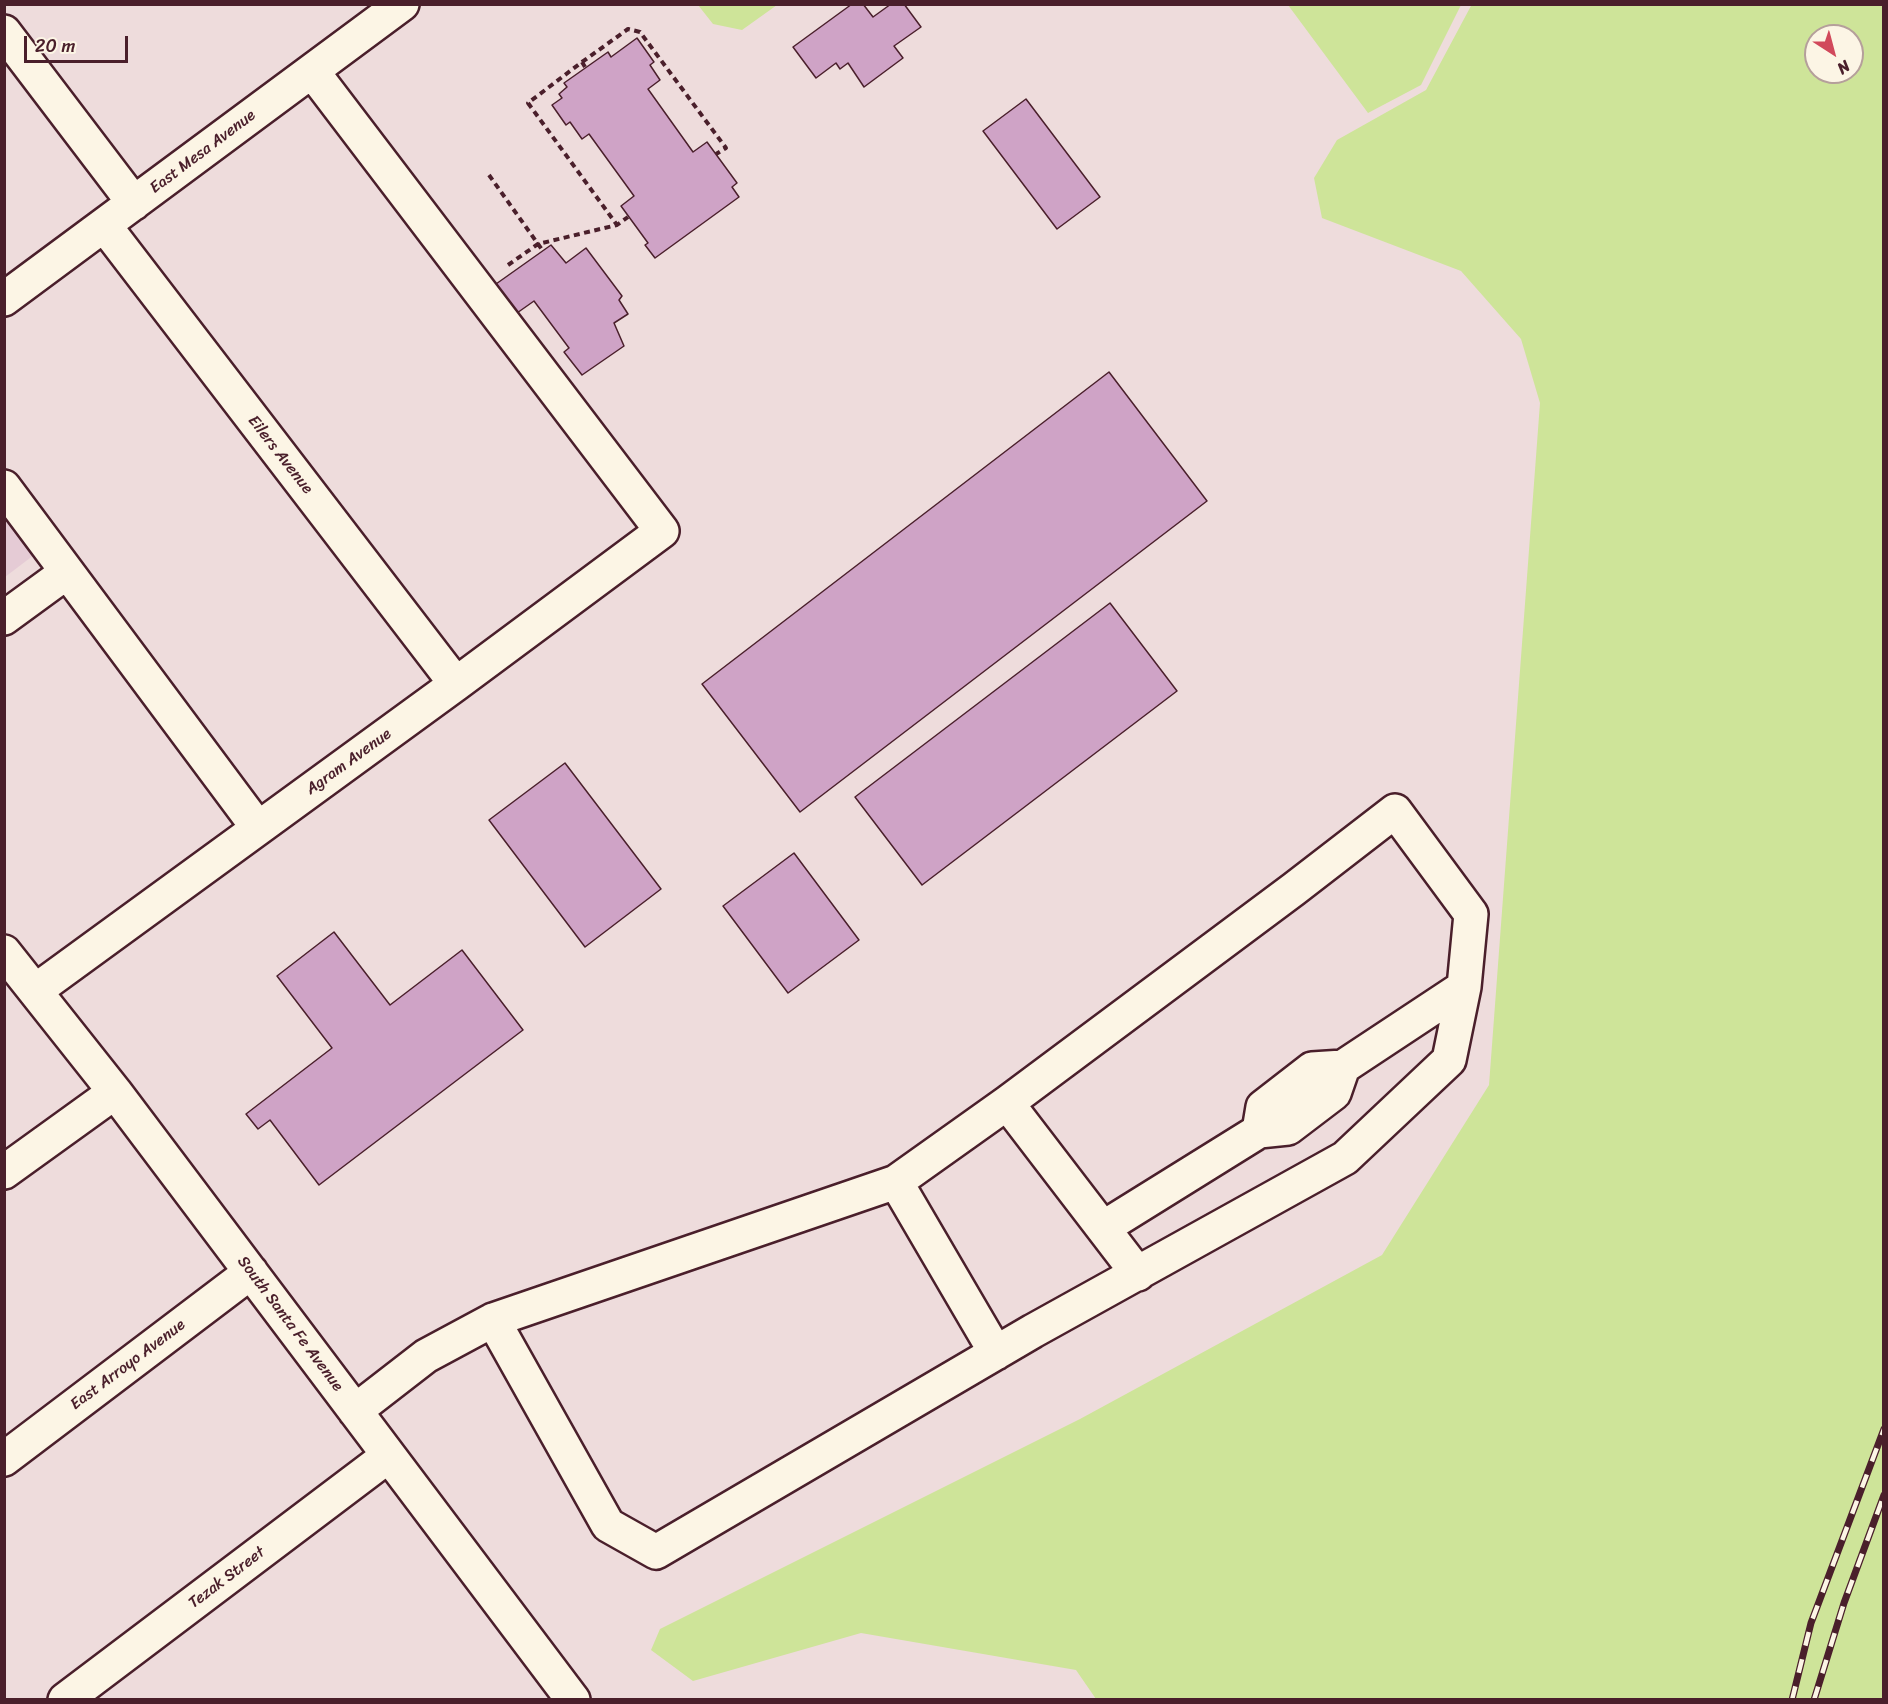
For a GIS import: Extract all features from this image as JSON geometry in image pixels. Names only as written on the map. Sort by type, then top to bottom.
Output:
[{"type":"street","name":"East Mesa Avenue","points":[[4,299],[402,4]]},
{"type":"street","points":[[4,32],[134,204]]},
{"type":"street","name":"Agram Avenue","points":[[35,991],[662,531],[312,71]]},
{"type":"street","name":"Eilers Avenue","points":[[104,225],[456,684]]},
{"type":"street","points":[[4,487],[258,828]]},
{"type":"street","points":[[4,618],[67,572]]},
{"type":"street","points":[[355,1411],[426,1356],[493,1320],[896,1182],[1007,1103],[1395,811],[1471,914],[1464,987],[1449,1060],[1345,1158],[996,1353],[656,1552],[608,1525],[493,1320]]},
{"type":"street","name":"South Santa Fe Avenue","points":[[4,952],[115,1092],[573,1700]]},
{"type":"street","points":[[1103,1228],[1259,1131],[1288,1128],[1334,1093],[1343,1067],[1464,987]]},
{"type":"street","points":[[4,1172],[115,1092]]},
{"type":"street","points":[[1007,1103],[1137,1274]]},
{"type":"street","points":[[896,1182],[996,1353]]},
{"type":"street","name":"East Arroyo Avenue","points":[[7,1450],[251,1272]]},
{"type":"street","name":"Tezak Street","points":[[65,1700],[388,1456]]},
{"type":"path","points":[[616,225],[528,103],[628,29],[640,32],[726,148],[716,154]]},
{"type":"path","points":[[582,62],[585,67]]},
{"type":"path","points":[[489,175],[543,251]]},
{"type":"path","points":[[507,265],[538,244],[616,225],[628,217]]},
{"type":"shaded area","points":[[4,515],[34,555],[5,577],[4,577]]},
{"type":"green space","points":[[1472,4],[1883,5],[1883,1699],[1096,1699],[1076,1670],[861,1633],[693,1681],[651,1650],[660,1629],[1080,1419],[1382,1255],[1489,1085],[1540,403],[1521,339],[1461,271],[1322,218],[1314,178],[1337,140],[1426,90]]},
{"type":"green space","points":[[698,5],[777,5],[742,30],[713,24]]},
{"type":"green space","points":[[1288,5],[1461,5],[1421,85],[1368,113]]},
{"type":"building","points":[[852,4],[863,4],[873,17],[891,4],[904,4],[921,27],[894,46],[903,58],[864,87],[848,63],[840,69],[836,63],[816,78],[793,47]]},
{"type":"building","points":[[637,38],[654,62],[650,65],[660,80],[648,89],[693,152],[707,142],[737,183],[732,187],[739,197],[655,258],[645,245],[648,243],[621,206],[634,196],[589,134],[582,139],[570,122],[566,125],[552,105],[562,98],[559,94],[567,87],[564,83],[608,52],[611,57]]},
{"type":"building","points":[[1026,99],[1100,197],[1057,229],[983,131]]},
{"type":"building","points":[[551,245],[566,263],[586,248],[622,296],[619,300],[628,314],[614,323],[624,346],[582,375],[564,352],[569,348],[534,301],[517,313],[496,284]]},
{"type":"building","points":[[1109,372],[1207,501],[800,812],[702,684]]},
{"type":"building","points":[[1110,603],[1177,691],[922,885],[855,797]]},
{"type":"building","points":[[565,763],[661,889],[585,947],[489,820]]},
{"type":"building","points":[[794,853],[859,940],[788,993],[723,906]]},
{"type":"building","points":[[334,932],[390,1005],[462,950],[523,1030],[319,1185],[270,1120],[258,1129],[246,1114],[332,1048],[277,976]]},
{"type":"railway","points":[[1792,1700],[1811,1623],[1884,1429]]},
{"type":"railway","points":[[1814,1700],[1844,1603],[1884,1495]]}]
